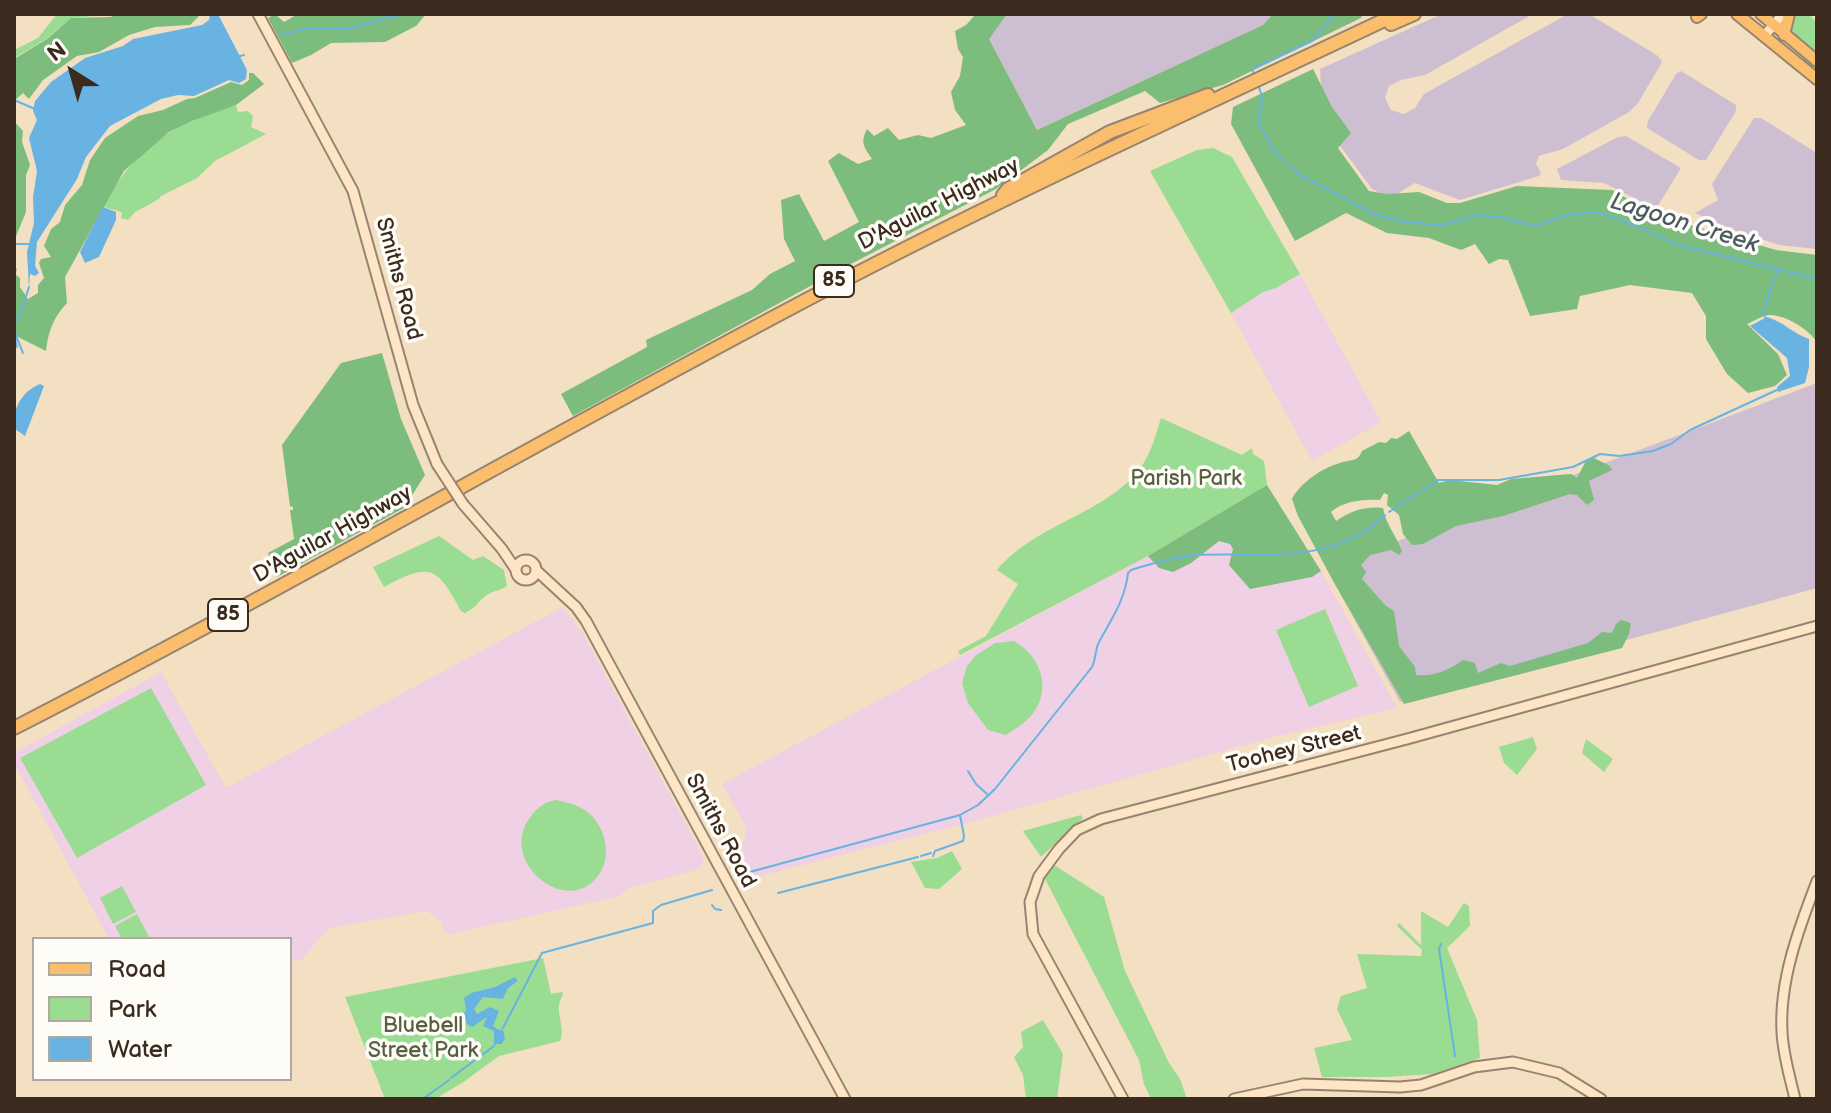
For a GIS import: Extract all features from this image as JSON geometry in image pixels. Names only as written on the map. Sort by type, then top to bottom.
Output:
[{"type":"highway","points":[[1361,31],[1379,14]]},
{"type":"highway","points":[[1110,151],[1121,150],[1238,89],[1397,14]]},
{"type":"highway","points":[[1361,31],[1414,14]]},
{"type":"highway","points":[[1003,195],[1008,189],[1110,132],[1238,89]]},
{"type":"highway","name":"D'Aguilar Highway","points":[[14,728],[279,588],[669,373],[902,251],[1238,89]]},
{"type":"highway","name":"D'Aguilar Highway","points":[[669,373],[785,306],[1003,195],[1192,111]]},
{"type":"main road","name":"Smiths Road","points":[[258,14],[353,191],[413,405],[437,464],[463,504],[516,570]]},
{"type":"main road","points":[[1737,14],[1817,79]]},
{"type":"main road","points":[[1768,18],[1786,14],[1784,35]]},
{"type":"main road","points":[[1762,34],[1768,18]]},
{"type":"main road","points":[[1768,18],[1817,61]]},
{"type":"main road","name":"Smiths Road","points":[[502,549],[524,560]]},
{"type":"main road","points":[[524,560],[534,563],[537,571],[529,580],[520,578],[516,570],[518,563],[524,560]]},
{"type":"main road","name":"Smiths Road","points":[[537,571],[552,588],[572,603],[586,621],[845,1099]]},
{"type":"main road","name":"Smiths Road","points":[[529,580],[552,588]]},
{"type":"main road","name":"Toohey Street","points":[[1123,1099],[1033,934],[1030,902],[1035,885],[1049,861],[1077,830],[1101,819],[1817,626]]},
{"type":"main road","points":[[1795,1099],[1784,1051],[1782,1008],[1799,933],[1817,881]]},
{"type":"main road","points":[[1234,1099],[1303,1084],[1421,1085],[1484,1064],[1513,1062],[1559,1073],[1601,1099]]},
{"type":"shaded area","points":[[983,14],[1273,14],[1263,25],[1037,130],[980,22]]},
{"type":"shaded area","points":[[1442,14],[1533,14],[1425,75],[1389,86],[1385,98],[1391,110],[1404,114],[1415,108],[1424,94],[1568,14],[1589,14],[1658,56],[1662,62],[1638,103],[1629,112],[1563,149],[1539,156],[1536,164],[1541,173],[1539,176],[1460,200],[1415,183],[1390,198],[1372,189],[1338,143],[1321,86],[1320,69]]},
{"type":"shaded area","points":[[1681,71],[1736,105],[1736,111],[1706,160],[1699,160],[1647,128],[1648,121],[1676,74]]},
{"type":"shaded area","points":[[1754,118],[1761,118],[1817,153],[1817,249],[1779,245],[1695,213],[1718,200],[1712,184]]},
{"type":"shaded area","points":[[1626,136],[1681,168],[1656,209],[1604,183],[1561,180],[1557,169],[1618,137]]},
{"type":"shaded area","points":[[1300,274],[1381,422],[1312,461],[1231,313],[1263,292]]},
{"type":"shaded area","points":[[1817,383],[1817,588],[1400,702],[1326,568]]},
{"type":"shaded area","points":[[1267,485],[1321,571],[1397,708],[1274,737],[964,824],[740,881],[735,873],[747,828],[722,784],[1148,556]]},
{"type":"shaded area","points":[[563,607],[583,634],[704,858],[700,869],[628,888],[620,896],[450,934],[444,931],[442,922],[427,911],[329,928],[301,960],[292,961],[292,937],[108,937],[14,763],[14,753],[161,672],[226,788]]},
{"type":"green space","points":[[57,14],[116,14],[71,18],[46,39],[14,58],[14,50],[38,38]]},
{"type":"green space","points":[[120,14],[201,14],[190,25],[155,27],[129,35],[99,52],[77,56],[43,80],[29,99],[23,93],[14,101],[14,59],[47,39],[71,18]]},
{"type":"green space","points":[[275,14],[284,22],[298,14],[426,14],[416,26],[385,42],[331,43],[292,63],[268,18]]},
{"type":"green space","points":[[976,14],[1007,14],[989,39],[1037,130],[1263,25],[1273,14],[1363,14],[1361,18],[1223,85],[1160,103],[1145,91],[1068,124],[1048,150],[996,189],[845,267],[573,416],[561,394],[647,347],[646,340],[752,290],[770,274],[795,261],[784,239],[781,200],[799,194],[824,241],[859,222],[828,161],[839,153],[858,164],[872,159],[864,145],[867,129],[874,136],[888,128],[899,140],[918,135],[931,138],[966,125],[955,110],[951,92],[960,76],[963,57],[958,49],[955,31]]},
{"type":"green space","points":[[1793,14],[1809,14],[1817,23],[1817,56],[1789,32]]},
{"type":"green space","points":[[1313,69],[1332,107],[1351,133],[1338,148],[1369,191],[1387,194],[1419,192],[1447,203],[1460,203],[1517,186],[1612,190],[1656,215],[1776,250],[1817,255],[1817,342],[1797,324],[1777,316],[1765,316],[1747,324],[1778,354],[1787,375],[1775,386],[1748,393],[1727,374],[1706,339],[1706,316],[1692,293],[1630,285],[1580,296],[1577,309],[1530,316],[1508,260],[1499,259],[1489,264],[1475,244],[1461,250],[1429,238],[1387,233],[1346,213],[1295,241],[1231,124],[1233,107]]},
{"type":"green space","points":[[249,73],[264,84],[236,105],[169,132],[124,171],[65,277],[67,303],[52,325],[46,351],[14,335],[14,263],[20,287],[28,299],[38,293],[38,285],[44,278],[39,263],[41,259],[51,257],[44,246],[51,229],[60,222],[65,205],[82,185],[90,160],[105,138],[138,116],[163,110],[231,82],[242,85],[249,80]]},
{"type":"green space","points":[[236,105],[238,112],[248,111],[253,116],[251,127],[266,134],[215,161],[197,178],[161,196],[128,220],[121,218],[122,213],[103,206],[130,167],[158,140],[192,121]]},
{"type":"green space","points":[[14,121],[23,131],[22,142],[30,165],[26,175],[26,212],[14,241]]},
{"type":"green space","points":[[1213,148],[1232,157],[1300,274],[1263,292],[1231,313],[1150,171],[1197,150]]},
{"type":"green space","points":[[382,353],[401,419],[425,475],[404,508],[277,577],[268,553],[294,539],[290,510],[293,507],[290,506],[282,445],[341,363]]},
{"type":"green space","name":"Parish Park","points":[[1161,418],[1242,455],[1252,448],[1253,454],[1264,461],[1267,485],[1148,556],[960,655],[958,651],[986,636],[1018,584],[997,570],[1032,540],[1093,506],[1129,481],[1146,459]]},
{"type":"green space","points":[[1409,431],[1439,483],[1450,480],[1497,485],[1511,479],[1571,474],[1577,478],[1586,461],[1594,458],[1612,470],[1589,481],[1594,500],[1587,505],[1577,495],[1570,494],[1503,516],[1456,526],[1423,544],[1412,545],[1403,534],[1399,515],[1387,505],[1388,495],[1384,493],[1380,500],[1341,505],[1331,512],[1336,521],[1358,510],[1383,508],[1402,551],[1399,555],[1391,550],[1370,555],[1361,565],[1366,572],[1362,579],[1394,611],[1399,646],[1415,667],[1416,675],[1441,672],[1463,660],[1475,663],[1478,673],[1501,663],[1510,666],[1588,643],[1602,632],[1612,633],[1621,620],[1631,623],[1622,648],[1404,704],[1336,586],[1292,499],[1300,487],[1319,472],[1356,459],[1362,451],[1379,442],[1397,439]]},
{"type":"green space","points":[[1267,485],[1321,571],[1312,577],[1250,589],[1229,565],[1233,549],[1230,544],[1219,541],[1191,563],[1173,572],[1159,568],[1148,556]]},
{"type":"green space","points":[[439,536],[473,560],[483,556],[504,570],[507,586],[487,595],[465,613],[445,585],[431,573],[412,574],[384,587],[373,567]]},
{"type":"green space","points":[[1325,609],[1358,686],[1309,707],[1276,630]]},
{"type":"green space","points":[[1014,641],[1029,653],[1039,668],[1042,686],[1038,705],[1032,714],[1006,735],[988,730],[968,703],[962,683],[967,666],[975,656],[995,643]]},
{"type":"green space","points":[[151,688],[206,785],[77,858],[20,758]]},
{"type":"green space","points":[[1533,737],[1537,749],[1517,775],[1504,763],[1499,747]]},
{"type":"green space","points":[[1586,739],[1613,759],[1604,772],[1582,753]]},
{"type":"green space","points":[[556,800],[578,806],[590,814],[605,840],[605,860],[597,878],[575,890],[561,890],[547,884],[526,862],[522,847],[523,832],[531,816],[542,805]]},
{"type":"green space","points":[[1081,815],[1083,818],[1041,857],[1023,831]]},
{"type":"green space","points":[[952,851],[962,869],[939,889],[925,888],[911,862],[937,858]]},
{"type":"green space","points":[[1054,865],[1104,897],[1125,971],[1169,1063],[1180,1079],[1187,1099],[1151,1099],[1139,1060],[1045,879]]},
{"type":"green space","points":[[122,886],[136,912],[113,924],[100,898]]},
{"type":"green space","points":[[1464,903],[1469,906],[1470,926],[1447,948],[1477,1020],[1480,1058],[1433,1074],[1322,1077],[1314,1048],[1352,1040],[1337,1009],[1341,996],[1367,988],[1357,954],[1421,956],[1422,950],[1397,926],[1399,923],[1421,945],[1421,911],[1448,927]]},
{"type":"green space","points":[[137,914],[149,937],[121,937],[115,926]]},
{"type":"green space","name":"Bluebell Street Park","points":[[543,958],[551,994],[562,992],[563,995],[559,1007],[560,1041],[499,1056],[435,1099],[385,1099],[345,997]]},
{"type":"green space","points":[[1043,1020],[1063,1054],[1057,1099],[1026,1099],[1023,1075],[1014,1057],[1023,1047],[1021,1032]]},
{"type":"water","points":[[210,14],[219,16],[247,70],[246,79],[239,83],[229,80],[194,96],[178,95],[161,99],[110,126],[86,157],[77,179],[37,242],[35,266],[39,273],[35,276],[30,274],[29,288],[27,252],[34,223],[33,197],[37,171],[29,138],[37,120],[33,111],[35,101],[51,82],[85,58],[123,46],[133,39],[202,25],[209,20]]},
{"type":"water","points":[[103,207],[116,212],[116,220],[99,257],[85,263],[80,252]]},
{"type":"water","points":[[1767,317],[1809,339],[1809,367],[1805,383],[1778,392],[1777,387],[1790,376],[1787,358],[1750,326]]},
{"type":"water","points":[[40,384],[44,386],[25,436],[15,429],[17,408],[23,396]]},
{"type":"water","points":[[515,977],[518,981],[508,988],[503,999],[483,997],[474,1009],[477,1014],[490,1007],[499,1011],[493,1026],[503,1030],[505,1038],[502,1044],[494,1044],[494,1031],[483,1026],[487,1017],[472,1027],[467,1024],[463,1016],[466,1009],[464,998]]},
{"type":"waterway","points":[[281,35],[304,29],[345,29],[403,14]]},
{"type":"waterway","name":"Lagoon Creek","points":[[1254,74],[1252,69],[1312,41],[1335,14]]},
{"type":"waterway","points":[[237,57],[244,55]]},
{"type":"waterway","name":"Lagoon Creek","points":[[1258,84],[1262,97],[1259,124],[1275,152],[1300,175],[1374,214],[1405,222],[1442,225],[1479,215],[1535,226],[1566,215],[1593,212],[1619,219],[1679,245],[1817,279]]},
{"type":"waterway","points":[[14,100],[35,109]]},
{"type":"waterway","points":[[14,244],[29,244]]},
{"type":"waterway","points":[[1766,320],[1763,310],[1778,270]]},
{"type":"waterway","points":[[14,323],[20,315],[29,287]]},
{"type":"waterway","points":[[14,331],[23,353]]},
{"type":"waterway","points":[[14,335],[17,347]]},
{"type":"waterway","points":[[1389,512],[1438,480],[1499,480],[1573,467],[1600,454],[1619,456],[1653,451],[1671,444],[1690,430],[1779,389]]},
{"type":"waterway","points":[[735,876],[960,815],[978,805],[995,789],[1092,667],[1098,645],[1121,600],[1131,570],[1188,556],[1296,553],[1320,549],[1343,542],[1385,515]]},
{"type":"waterway","points":[[968,771],[987,794]]},
{"type":"waterway","points":[[933,856],[935,851],[963,841],[960,815]]},
{"type":"waterway","points":[[921,856],[931,853]]},
{"type":"waterway","points":[[778,893],[918,857]]},
{"type":"waterway","points":[[503,1028],[542,953],[653,923],[653,911],[661,905],[712,890]]},
{"type":"waterway","points":[[712,905],[721,910]]},
{"type":"waterway","points":[[1441,944],[1439,949],[1455,1056]]},
{"type":"waterway","points":[[451,1078],[494,1046],[496,1041]]},
{"type":"waterway","points":[[423,1099],[449,1080]]}]
